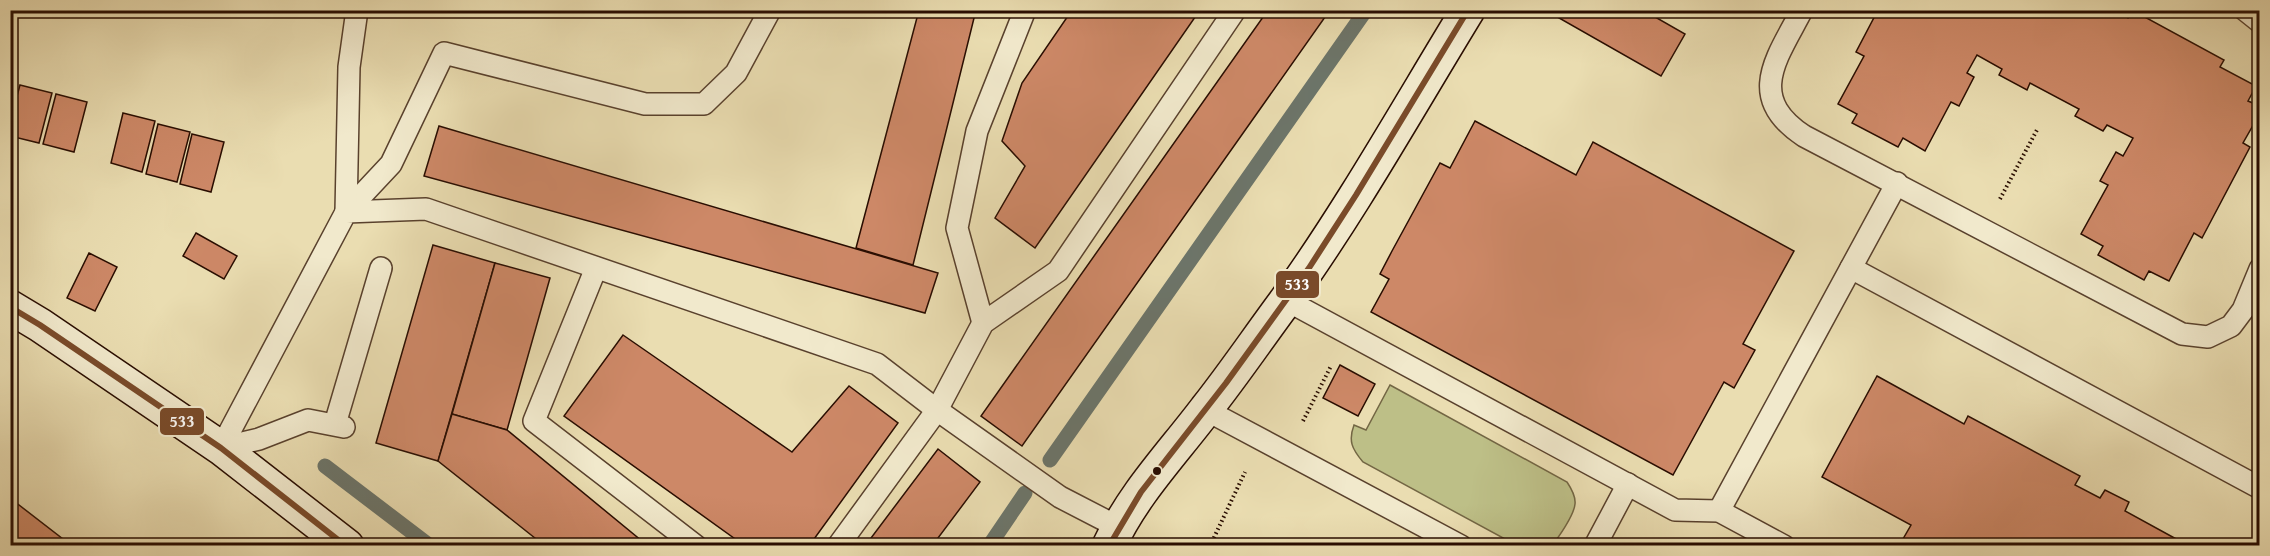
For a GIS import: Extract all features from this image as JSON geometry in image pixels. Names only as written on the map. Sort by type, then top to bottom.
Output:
[{"type":"street","points":[[1113,536],[1156,469],[1206,410],[1286,300],[1356,194],[1468,10]]},
{"type":"street","points":[[10,307],[222,448],[347,546]]},
{"type":"lane","points":[[346,212],[349,67],[357,10]]},
{"type":"lane","points":[[222,448],[346,212],[391,164],[444,53],[645,104],[704,104],[736,73],[770,10]]},
{"type":"lane","points":[[983,323],[957,228],[977,131],[1025,10]]},
{"type":"lane","points":[[838,546],[937,410],[983,323],[1058,271],[1234,10]]},
{"type":"lane","points":[[1802,10],[1771,72],[1769,90],[1775,108],[1787,125],[1804,136],[2182,334],[2208,337],[2251,315],[2259,269]]},
{"type":"lane","points":[[2245,10],[2259,22]]},
{"type":"lane","points":[[1719,511],[1897,183]]},
{"type":"lane","points":[[346,212],[426,209],[877,364],[937,410],[1113,536]]},
{"type":"lane","points":[[222,448],[259,439],[308,420],[340,426],[381,268]]},
{"type":"lane","points":[[596,268],[534,421],[696,546]]},
{"type":"lane","points":[[1851,268],[2259,488]]},
{"type":"lane","points":[[1286,300],[1675,510],[1719,511],[1784,546]]},
{"type":"lane","points":[[1206,410],[1461,546]]},
{"type":"lane","points":[[1595,546],[1628,484]]},
{"type":"path","points":[[1983,230],[2038,128]]},
{"type":"path","points":[[1286,452],[1348,334]]},
{"type":"path","points":[[1210,546],[1261,439]]},
{"type":"green space","points":[[1390,385],[1567,482],[1575,498],[1574,509],[1566,526],[1552,545],[1516,545],[1363,462],[1352,445],[1351,436],[1354,425],[1366,430]]},
{"type":"green space","points":[[1717,540],[1743,545],[1681,545]]},
{"type":"building","points":[[919,10],[976,10],[913,265],[856,248]]},
{"type":"building","points":[[1072,10],[1200,10],[1035,248],[995,218],[1025,166],[1002,141],[1022,83]]},
{"type":"building","points":[[1268,10],[1330,10],[1022,446],[981,416]]},
{"type":"building","points":[[1545,10],[1643,10],[1685,34],[1661,76]]},
{"type":"building","points":[[1878,10],[2115,10],[2128,18],[2132,10],[2224,60],[2220,67],[2256,86],[2248,101],[2260,106],[2260,113],[2243,143],[2250,147],[2202,238],[2194,233],[2169,281],[2149,271],[2144,280],[2098,255],[2103,246],[2081,234],[2108,185],[2100,181],[2116,152],[2123,156],[2133,138],[2107,125],[2103,131],[2075,116],[2079,109],[2030,83],[2027,90],[1999,75],[2002,69],[1977,55],[1967,73],[1974,77],[1959,106],[1951,102],[1925,151],[1903,138],[1898,147],[1852,123],[1857,114],[1838,104],[1864,56],[1856,52]]},
{"type":"building","points":[[20,85],[52,93],[39,143],[10,136],[10,122]]},
{"type":"building","points":[[56,94],[87,102],[74,152],[43,144]]},
{"type":"building","points":[[123,113],[155,121],[142,172],[111,163]]},
{"type":"building","points":[[1475,121],[1576,175],[1593,142],[1794,251],[1743,344],[1755,350],[1734,388],[1724,382],[1673,475],[1371,312],[1389,279],[1380,274],[1392,251],[1440,163],[1450,168]]},
{"type":"building","points":[[158,124],[190,132],[177,182],[146,174]]},
{"type":"building","points":[[439,126],[938,273],[925,313],[424,176]]},
{"type":"building","points":[[192,134],[224,142],[211,192],[180,184]]},
{"type":"building","points":[[196,233],[237,256],[224,279],[183,256]]},
{"type":"building","points":[[433,245],[495,263],[438,461],[376,443]]},
{"type":"building","points":[[89,253],[117,267],[95,311],[67,298]]},
{"type":"building","points":[[495,263],[550,278],[507,430],[452,414]]},
{"type":"building","points":[[623,335],[792,452],[849,386],[898,423],[809,546],[745,546],[564,416]]},
{"type":"building","points":[[1340,365],[1375,384],[1358,416],[1323,398]]},
{"type":"building","points":[[1877,376],[1964,424],[1968,416],[2080,476],[2075,485],[2100,498],[2105,490],[2129,502],[2125,511],[2189,546],[1915,546],[1903,539],[1911,525],[1822,477]]},
{"type":"building","points":[[452,414],[507,430],[648,546],[545,546],[438,461]]},
{"type":"building","points":[[938,449],[980,482],[932,546],[865,546]]},
{"type":"building","points":[[10,498],[72,546],[10,546]]},
{"type":"waterway","points":[[1050,460],[1366,10]]},
{"type":"waterway","points":[[325,466],[430,546]]},
{"type":"waterway","points":[[989,546],[1025,493]]},
{"type":"transit line","name":"533","points":[[1109,546],[1141,492],[1226,383],[1309,268],[1468,10]]},
{"type":"transit line","name":"533","points":[[10,307],[221,448],[346,546]]}]
